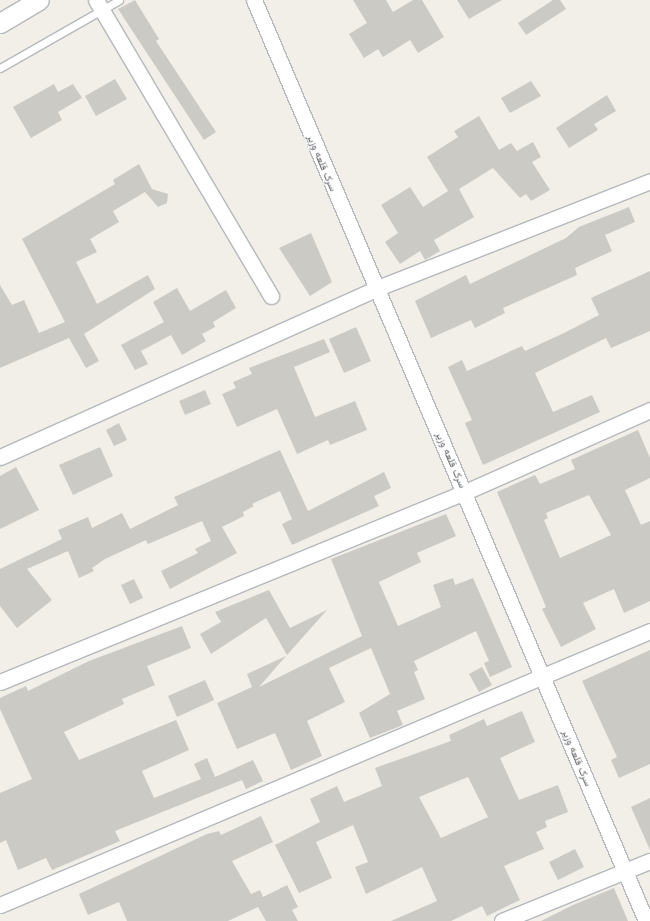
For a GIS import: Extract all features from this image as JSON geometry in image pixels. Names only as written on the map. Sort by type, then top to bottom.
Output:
[{"type":"street","points":[[0,23],[39,0]]},
{"type":"street","name":"سرک قلعه وزیر","points":[[254,0],[375,290],[465,492],[646,921]]},
{"type":"street","points":[[99,5],[271,296]]},
{"type":"street","points":[[0,457],[375,290],[650,181]]},
{"type":"street","points":[[0,682],[465,492],[650,410]]},
{"type":"street","points":[[0,905],[650,631]]},
{"type":"street","points":[[502,921],[650,860]]},
{"type":"lane","points":[[0,68],[99,5],[119,0]]},
{"type":"building","points":[[135,0],[159,39],[156,41],[216,132],[204,140],[118,9]]},
{"type":"building","points":[[353,0],[386,0],[393,12],[413,0],[422,0],[444,37],[418,53],[410,40],[383,57],[378,49],[364,58],[349,34],[367,23]]},
{"type":"building","points":[[457,0],[502,0],[469,19]]},
{"type":"building","points":[[553,0],[560,0],[566,9],[526,35],[518,23]]},
{"type":"building","points":[[115,79],[127,99],[96,116],[85,96]]},
{"type":"building","points":[[531,81],[541,96],[510,113],[501,98]]},
{"type":"building","points":[[54,84],[58,92],[73,84],[82,98],[58,112],[62,120],[31,138],[13,107]]},
{"type":"building","points":[[607,95],[616,111],[594,124],[598,130],[569,148],[556,128]]},
{"type":"building","points":[[479,116],[499,150],[511,143],[517,151],[533,142],[541,157],[532,162],[550,190],[531,201],[526,194],[520,198],[493,168],[459,189],[474,217],[434,240],[440,251],[425,260],[420,251],[400,264],[385,242],[398,233],[381,205],[410,187],[423,207],[448,191],[427,157],[458,137],[454,131]]},
{"type":"building","points":[[139,164],[152,189],[168,194],[167,203],[158,207],[145,192],[113,211],[119,222],[90,239],[97,252],[76,262],[97,304],[148,275],[155,289],[84,334],[99,361],[86,368],[69,338],[0,368],[0,285],[12,305],[24,300],[39,333],[65,322],[22,239],[115,184],[113,180]]},
{"type":"building","points":[[629,207],[635,222],[605,235],[612,251],[575,268],[577,275],[503,308],[505,313],[475,328],[471,320],[431,338],[415,301],[466,275],[470,284],[566,238],[579,227]]},
{"type":"building","points":[[311,233],[332,282],[310,296],[279,248]]},
{"type":"building","points":[[650,271],[650,331],[611,348],[606,338],[535,373],[553,412],[592,395],[600,412],[483,465],[465,423],[472,420],[448,367],[462,360],[467,371],[522,346],[525,351],[564,333],[599,315],[591,298]]},
{"type":"building","points":[[177,288],[190,311],[226,290],[236,308],[213,322],[215,327],[202,334],[206,341],[182,355],[171,335],[141,351],[148,364],[135,370],[121,345],[164,322],[153,302]]},
{"type":"building","points":[[356,327],[371,361],[344,373],[329,339]]},
{"type":"building","points":[[324,339],[330,352],[294,367],[315,417],[355,401],[367,430],[330,445],[328,440],[297,454],[277,409],[237,427],[222,394],[236,388],[233,382],[252,374],[249,368]]},
{"type":"building","points":[[205,390],[211,404],[185,415],[179,401]]},
{"type":"building","points":[[119,423],[127,440],[114,446],[106,430]]},
{"type":"building","points":[[638,430],[650,458],[650,478],[625,490],[641,525],[650,521],[650,601],[624,613],[614,589],[583,603],[596,629],[561,647],[542,609],[546,607],[497,492],[535,475],[540,484],[575,469],[571,460]],"holes":[[[589,495],[611,535],[560,558],[544,520],[548,518],[546,513]]]},
{"type":"building","points":[[100,447],[113,476],[73,495],[59,465]]},
{"type":"building","points":[[280,450],[308,511],[384,472],[391,488],[374,496],[379,506],[292,545],[282,524],[292,519],[280,491],[252,504],[254,506],[243,512],[244,516],[222,527],[237,553],[170,589],[161,571],[198,553],[195,549],[211,541],[202,521],[148,544],[146,540],[105,559],[92,568],[94,571],[79,578],[68,551],[27,569],[52,600],[17,628],[0,606],[0,569],[62,539],[58,530],[88,517],[92,528],[122,513],[130,529],[178,505],[174,497]]},
{"type":"building","points":[[16,467],[39,510],[0,529],[0,476]]},
{"type":"building","points":[[446,514],[456,536],[417,553],[421,562],[379,582],[398,626],[441,607],[433,585],[453,578],[455,585],[473,578],[512,667],[490,677],[484,663],[489,661],[476,631],[414,661],[418,670],[414,672],[425,699],[397,711],[403,725],[370,738],[359,713],[390,694],[371,648],[329,668],[345,702],[307,721],[322,756],[291,770],[275,733],[237,749],[217,703],[252,687],[247,674],[286,656],[259,687],[362,636],[331,559]]},
{"type":"building","points":[[134,579],[143,598],[130,604],[121,585]]},
{"type":"building","points":[[269,590],[290,628],[327,610],[287,655],[266,618],[211,654],[200,634],[221,622],[215,612]]},
{"type":"building","points":[[182,626],[191,648],[147,666],[155,685],[122,699],[124,704],[64,732],[79,760],[176,720],[189,750],[142,771],[154,798],[201,779],[194,764],[207,758],[215,777],[253,760],[263,781],[246,789],[242,780],[115,831],[120,841],[52,870],[46,858],[18,870],[6,840],[0,843],[0,793],[32,779],[0,709],[0,698],[26,686],[28,691],[89,661]]},
{"type":"building","points":[[650,650],[650,764],[619,778],[611,760],[617,757],[582,681]]},
{"type":"building","points":[[482,667],[492,685],[479,692],[469,674]]},
{"type":"building","points":[[205,680],[214,700],[177,717],[168,696]]},
{"type":"building","points":[[522,711],[535,742],[500,758],[519,800],[558,785],[568,812],[545,821],[547,827],[536,832],[544,849],[504,866],[520,900],[487,916],[482,906],[451,921],[391,921],[437,901],[422,867],[366,894],[355,867],[368,862],[353,825],[316,842],[332,878],[299,893],[275,845],[320,822],[310,799],[337,786],[344,802],[382,786],[375,768],[451,741],[449,735],[484,719],[487,726]],"holes":[[[468,777],[488,817],[441,838],[419,797]]]},
{"type":"building","points":[[650,798],[650,850],[631,807]]},
{"type":"building","points":[[261,816],[273,842],[232,861],[251,894],[260,890],[263,897],[287,885],[298,907],[292,910],[298,921],[266,921],[258,907],[228,921],[127,921],[119,902],[88,915],[79,894],[207,834],[219,831],[221,835]]},
{"type":"building","points":[[575,849],[584,867],[558,880],[549,862]]},
{"type":"building","points":[[614,888],[628,921],[541,921],[573,905]]}]
